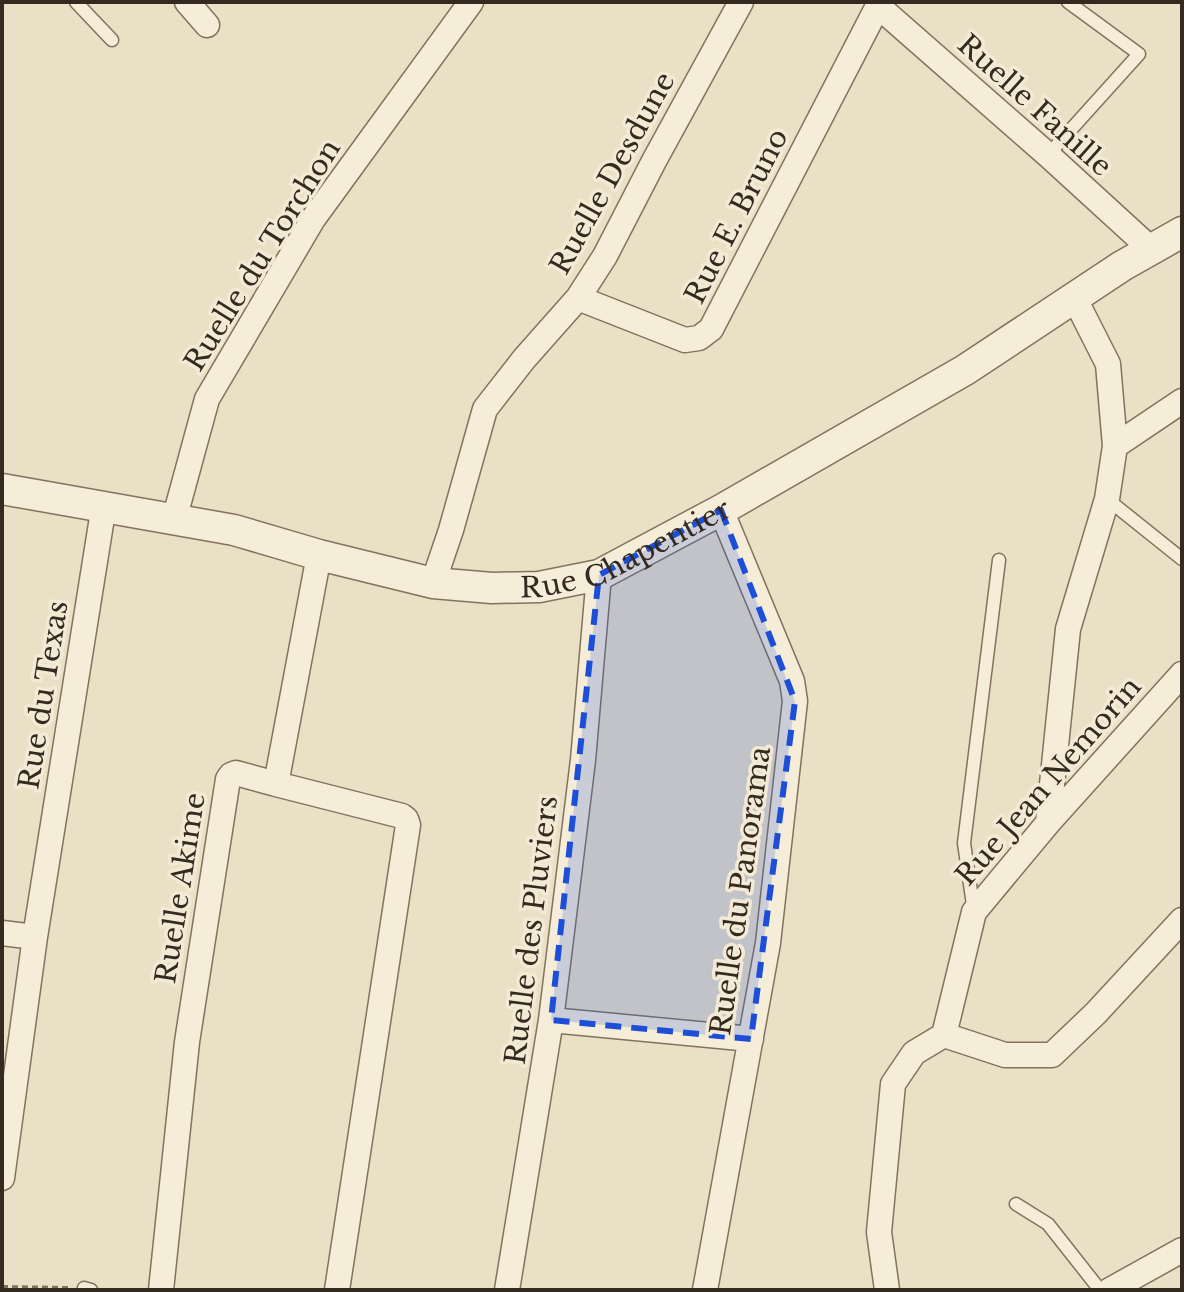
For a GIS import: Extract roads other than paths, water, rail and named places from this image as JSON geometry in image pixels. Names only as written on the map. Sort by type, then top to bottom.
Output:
[{"type":"street","points":[[187,2],[207,25]]},
{"type":"street","name":"Ruelle du Torchon","points":[[174,520],[207,399],[313,219],[471,2]]},
{"type":"street","name":"Ruelle Desdune","points":[[433,583],[485,409],[578,298],[605,256],[741,2]]},
{"type":"street","name":"Rue E. Bruno","points":[[578,298],[685,340],[699,338],[711,329],[879,4]]},
{"type":"street","name":"Ruelle Fanille","points":[[879,4],[1152,250]]},
{"type":"street","name":"Rue Chapentier","points":[[2,489],[234,530],[433,583],[492,588],[539,587],[599,575],[721,510],[965,370],[1122,266],[1182,232]]},
{"type":"street","points":[[1048,823],[1068,629],[1107,499],[1115,446],[1108,364],[1074,297]]},
{"type":"street","points":[[1115,446],[1182,401]]},
{"type":"street","name":"Rue du Texas","points":[[2,1178],[35,937],[104,505]]},
{"type":"street","name":"Ruelle du Panorama","points":[[705,1290],[768,943],[795,701],[792,681],[721,510]]},
{"type":"street","points":[[319,555],[276,784],[402,816],[408,825],[337,1290]]},
{"type":"street","name":"Ruelle des Pluviers","points":[[507,1290],[551,1020],[583,760],[599,575]]},
{"type":"street","name":"Rue Jean Nemorin","points":[[944,1035],[974,912],[1048,823],[1182,674]]},
{"type":"street","name":"Ruelle Akime","points":[[161,1290],[187,1042],[228,779],[236,773],[276,784]]},
{"type":"street","points":[[887,1290],[879,1232],[893,1084],[914,1053],[944,1035],[1005,1055],[1052,1055],[1096,1013],[1182,920]]},
{"type":"street","points":[[2,933],[35,937]]},
{"type":"street","points":[[551,1020],[751,1039]]},
{"type":"street","points":[[1110,1290],[1182,1250]]},
{"type":"lane","points":[[76,2],[112,40]]},
{"type":"lane","points":[[1048,155],[1139,54],[1068,2]]},
{"type":"lane","points":[[1107,499],[1182,559]]},
{"type":"lane","points":[[974,912],[964,843],[999,560]]},
{"type":"lane","points":[[1016,1204],[1048,1224],[1100,1290]]}]
